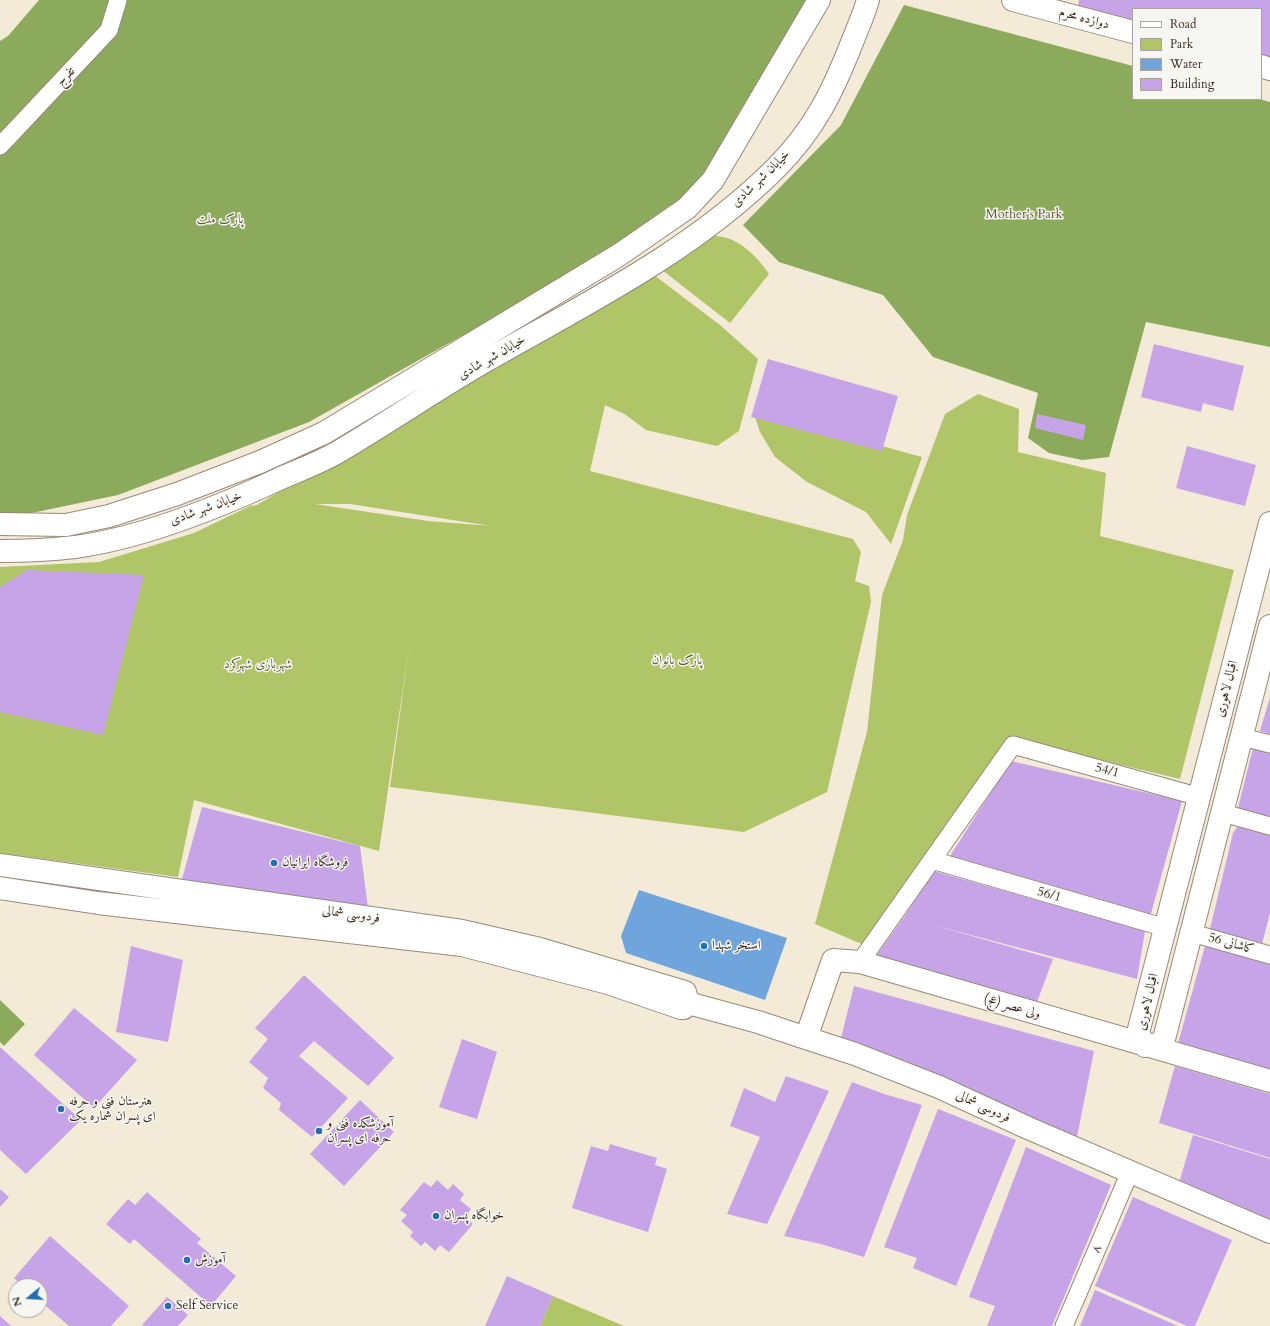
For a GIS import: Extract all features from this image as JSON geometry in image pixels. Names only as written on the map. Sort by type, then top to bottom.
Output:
[{"type":"main road","name":"خیابان شهر شادی","points":[[0,524],[66,525],[109,516],[177,494],[260,462],[324,433],[618,255],[687,208],[713,180],[819,0]]},
{"type":"main road","name":"خیابان شهر شادی","points":[[0,551],[28,551],[76,547],[118,538],[188,517],[254,491],[335,454],[473,368],[630,279],[692,239],[719,218],[776,168],[803,138],[825,105],[871,0]]},
{"type":"main road","name":"دوازده محرم","points":[[1013,0],[1132,32]]},
{"type":"main road","name":"اقبال لاهوری","points":[[1270,523],[1138,1033],[1145,1046],[1163,1043],[1242,737],[1266,659],[1270,626]]},
{"type":"main road","name":"فردوسی شمالی","points":[[0,865],[462,931],[540,949],[685,992],[688,1003]]},
{"type":"main road","name":"فردوسی شمالی","points":[[0,888],[98,903],[462,945],[600,981],[681,1008],[684,1008],[688,1003]]},
{"type":"main road","name":"ولی عصر (عج)","points":[[806,1038],[833,960],[860,962],[1145,1046],[1270,1081]]},
{"type":"main road","name":"فردوسی شمالی","points":[[688,1003],[758,1022],[855,1054],[939,1087],[1130,1172],[1270,1232]]},
{"type":"street","name":"تفرج","points":[[0,146],[109,30],[118,0]]},
{"type":"street","points":[[1242,737],[1270,744]]},
{"type":"street","name":"54/1","points":[[932,860],[1013,745],[1200,797]]},
{"type":"street","points":[[1223,813],[1270,826]]},
{"type":"street","points":[[860,962],[932,860]]},
{"type":"street","name":"56/1","points":[[932,860],[1166,928]]},
{"type":"street","name":"کاشانی 56","points":[[1192,933],[1270,955]]},
{"type":"street","name":"۸","points":[[1064,1326],[1130,1172]]},
{"type":"green space","name":"پارک ملت","points":[[39,0],[814,0],[692,193],[623,245],[309,422],[118,495],[22,515],[0,515],[0,41],[8,36]]},
{"type":"green space","name":"Mother's Park","points":[[904,5],[1132,66],[1132,100],[1262,100],[1270,102],[1270,347],[1146,322],[1109,457],[1082,460],[1049,453],[1028,438],[1038,393],[933,357],[883,295],[779,262],[743,225],[841,125]]},
{"type":"green space","points":[[716,236],[732,240],[753,254],[769,274],[730,323],[662,270],[709,237]]},
{"type":"green space","points":[[646,269],[720,325],[758,359],[739,431],[717,446],[646,430],[626,415],[605,405],[590,471],[853,539],[861,552],[855,581],[869,586],[871,602],[827,792],[744,832],[390,787],[409,647],[379,851],[194,800],[178,877],[0,853],[0,567],[99,562],[194,533],[250,506],[257,505]],"holes":[[[315,504],[350,504],[491,526],[428,521]]]},
{"type":"green space","points":[[978,394],[1019,409],[1018,452],[1106,473],[1100,536],[1234,570],[1180,779],[1013,739],[864,945],[815,924],[867,732],[882,595],[903,540],[907,515],[945,414]]},
{"type":"green space","points":[[753,411],[922,457],[891,544],[866,512],[807,482],[775,457],[760,432]]},
{"type":"green space","points":[[0,1000],[25,1024],[4,1046],[0,1042]]},
{"type":"green space","points":[[553,1296],[624,1326],[540,1326]]},
{"type":"water","name":"استخر شهدا","points":[[639,890],[787,938],[765,1000],[626,953],[621,936]]},
{"type":"building","points":[[1079,0],[1270,0],[1270,57],[1262,55],[1262,8],[1132,8],[1132,21],[1078,6]]},
{"type":"building","points":[[1154,344],[1244,366],[1233,411],[1203,403],[1201,412],[1141,397]]},
{"type":"building","points":[[768,359],[898,396],[882,451],[751,417]]},
{"type":"building","points":[[1037,414],[1086,425],[1083,440],[1035,428]]},
{"type":"building","points":[[1187,446],[1256,465],[1245,506],[1176,488]]},
{"type":"building","points":[[27,570],[144,575],[103,735],[0,712],[0,587]]},
{"type":"building","points":[[1270,697],[1270,734],[1260,731]]},
{"type":"building","points":[[1253,748],[1270,753],[1270,817],[1238,808]]},
{"type":"building","points":[[1011,761],[1182,801],[1150,917],[948,859]]},
{"type":"building","name":"فروشگاه ایرانیان","points":[[202,807],[360,846],[368,908],[182,879]]},
{"type":"building","points":[[1238,826],[1270,833],[1270,913],[1262,944],[1210,929],[1233,833]]},
{"type":"building","points":[[934,871],[1145,931],[1137,979],[933,925],[1053,959],[1037,1002],[876,956]]},
{"type":"building","points":[[131,946],[183,960],[168,1042],[116,1032]]},
{"type":"building","points":[[1205,946],[1270,964],[1270,1073],[1177,1047]]},
{"type":"building","points":[[304,975],[394,1058],[368,1086],[314,1041],[299,1056],[348,1098],[312,1137],[279,1110],[281,1103],[263,1088],[268,1078],[249,1062],[268,1039],[255,1028]]},
{"type":"building","points":[[854,986],[1094,1051],[1077,1137],[840,1042]]},
{"type":"building","points":[[74,1008],[137,1060],[94,1108],[34,1055]]},
{"type":"building","points":[[462,1039],[497,1052],[477,1119],[439,1107]]},
{"type":"building","points":[[0,1047],[81,1120],[26,1174],[0,1150]]},
{"type":"building","points":[[1175,1066],[1270,1094],[1270,1158],[1159,1123]]},
{"type":"building","points":[[786,1076],[829,1091],[767,1224],[727,1214],[760,1137],[730,1126],[744,1088],[775,1102]]},
{"type":"building","points":[[852,1082],[884,1094],[922,1105],[864,1257],[821,1244],[784,1236]]},
{"type":"building","points":[[360,1100],[394,1132],[344,1186],[310,1154]]},
{"type":"building","points":[[938,1109],[1016,1140],[956,1286],[913,1268],[917,1258],[884,1247]]},
{"type":"building","points":[[1193,1135],[1270,1159],[1270,1221],[1179,1183]]},
{"type":"building","points":[[610,1144],[657,1158],[655,1165],[667,1169],[648,1232],[572,1208],[591,1146],[608,1151]]},
{"type":"building","points":[[1026,1147],[1111,1185],[1052,1326],[987,1326],[995,1306],[969,1297]]},
{"type":"building","name":"خوابگاه پسران","points":[[437,1180],[448,1190],[453,1184],[464,1194],[460,1200],[471,1209],[465,1217],[473,1224],[449,1252],[440,1245],[435,1251],[425,1242],[421,1246],[410,1236],[413,1232],[401,1221],[407,1215],[400,1210],[424,1182],[431,1187]]},
{"type":"building","points":[[0,1189],[9,1197],[0,1207]]},
{"type":"building","name":"آموزش","points":[[147,1192],[201,1239],[197,1243],[236,1276],[211,1306],[134,1239],[130,1244],[106,1224],[128,1199],[135,1205]]},
{"type":"building","points":[[1133,1197],[1232,1240],[1195,1326],[1187,1326],[1095,1286]]},
{"type":"building","points":[[50,1236],[129,1306],[111,1326],[69,1326],[48,1308],[48,1278],[14,1278]]},
{"type":"building","points":[[507,1276],[553,1296],[540,1326],[485,1326]]},
{"type":"building","points":[[1095,1290],[1178,1326],[1080,1326]]},
{"type":"building","name":"Self Service","points":[[167,1297],[188,1315],[178,1326],[142,1325]]},
{"type":"building","points":[[0,1316],[11,1326],[0,1326]]},
{"type":"place","name":"فروشگاه ایرانیان","points":[[274,863]]},
{"type":"place","name":"استخر شهدا","points":[[704,946]]},
{"type":"place","name":"هنرستان فنی و حرفه ای پسران شماره یک","points":[[61,1109]]},
{"type":"place","name":"آموزشکده فنی و حرفه ای پسران","points":[[319,1131]]},
{"type":"place","name":"خوابگاه پسران","points":[[436,1216]]},
{"type":"place","name":"آموزش","points":[[187,1260]]},
{"type":"place","name":"Self Service","points":[[168,1306]]},
{"type":"park label","name":"پارک بانوان","points":[[677,661]]},
{"type":"park label","name":"شهربازی شهرکرد","points":[[258,665]]}]
